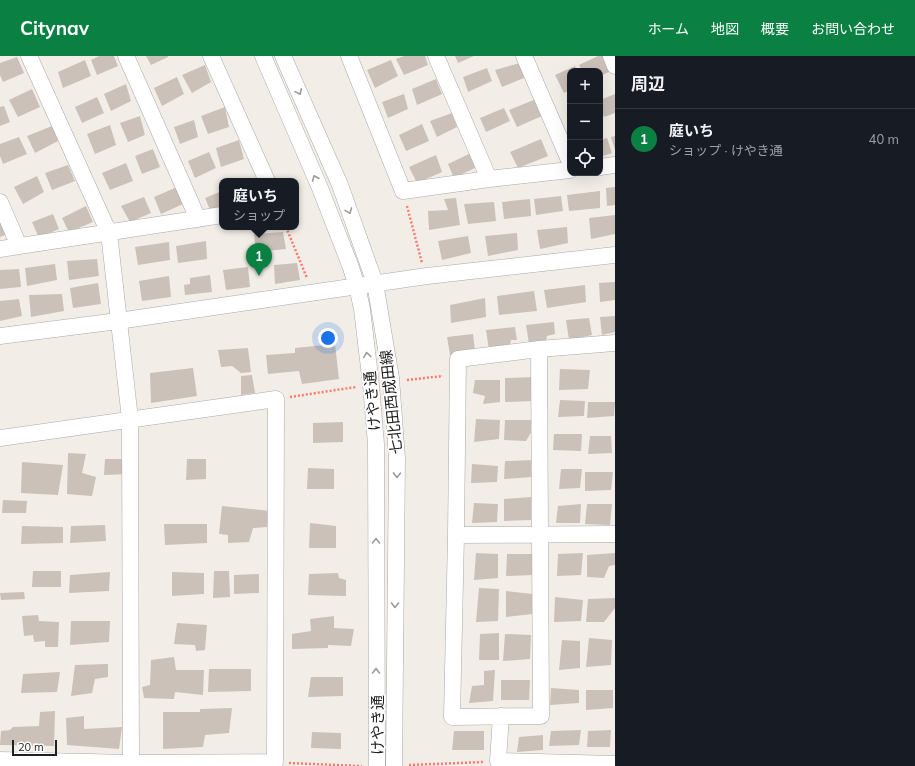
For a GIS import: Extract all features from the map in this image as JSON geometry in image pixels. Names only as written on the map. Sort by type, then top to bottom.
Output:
[{"type":"street","points":[[29,56],[109,233],[130,419],[131,764]]},
{"type":"street","points":[[126,56],[198,219]]},
{"type":"street","points":[[211,56],[266,178]]},
{"type":"street","name":"けやき通","points":[[263,56],[320,188],[357,286],[362,309],[376,444],[377,766]]},
{"type":"street","name":"七北田西成田線","points":[[283,56],[340,185],[375,283],[391,378],[397,459],[401,766]]},
{"type":"street","points":[[349,56],[404,191],[489,179],[567,170]]},
{"type":"street","points":[[436,56],[489,179]]},
{"type":"street","points":[[524,56],[567,155]]},
{"type":"street","points":[[611,56],[615,66]]},
{"type":"street","points":[[603,167],[615,165]]},
{"type":"street","points":[[0,202],[19,246]]},
{"type":"street","points":[[0,249],[219,216]]},
{"type":"street","points":[[0,336],[118,321],[375,283],[615,255]]},
{"type":"street","points":[[539,349],[541,716],[452,717],[459,374],[458,359],[539,349],[615,343]]},
{"type":"street","points":[[0,438],[276,399],[275,762],[131,764],[0,760]]},
{"type":"street","points":[[456,535],[615,534]]},
{"type":"street","points":[[501,716],[498,761],[615,764]]},
{"type":"path","points":[[404,191],[422,265]]},
{"type":"path","points":[[287,230],[309,283]]},
{"type":"path","points":[[407,380],[459,374]]},
{"type":"path","points":[[276,399],[356,387]]},
{"type":"path","points":[[401,766],[498,761]]},
{"type":"path","points":[[275,762],[362,766]]},
{"type":"building","points":[[99,56],[114,56],[118,66],[97,75],[91,60]]},
{"type":"building","points":[[146,56],[168,56],[168,57],[151,65]]},
{"type":"building","points":[[404,56],[425,56],[428,65],[404,75],[396,59]]},
{"type":"building","points":[[455,56],[474,56],[458,63]]},
{"type":"building","points":[[598,56],[604,56],[609,72],[603,75],[603,68],[580,68],[579,65]]},
{"type":"building","points":[[17,57],[24,73],[3,82],[0,75],[0,63]]},
{"type":"building","points":[[85,60],[91,76],[63,88],[58,72]]},
{"type":"building","points":[[391,60],[398,76],[375,88],[367,70]]},
{"type":"building","points":[[520,63],[524,78],[502,87],[495,70]]},
{"type":"building","points":[[205,65],[211,82],[192,93],[182,75]]},
{"type":"building","points":[[487,68],[492,81],[468,92],[463,77]]},
{"type":"building","points":[[567,70],[567,92],[564,93],[555,75]]},
{"type":"building","points":[[177,77],[184,94],[162,106],[154,88]]},
{"type":"building","points":[[436,79],[442,94],[417,105],[412,89]]},
{"type":"building","points":[[126,84],[131,101],[111,111],[104,94]]},
{"type":"building","points":[[32,89],[40,107],[18,117],[9,100]]},
{"type":"building","points":[[404,94],[408,109],[388,118],[382,102]]},
{"type":"building","points":[[615,94],[615,113],[604,117],[603,99]]},
{"type":"building","points":[[97,97],[104,113],[82,123],[75,107]]},
{"type":"building","points":[[536,99],[542,116],[517,127],[509,110]]},
{"type":"building","points":[[4,106],[10,122],[0,126],[0,107]]},
{"type":"building","points":[[225,107],[229,127],[208,134],[201,116]]},
{"type":"building","points":[[504,108],[510,121],[486,132],[480,118]]},
{"type":"building","points":[[452,113],[457,127],[437,137],[430,121]]},
{"type":"building","points":[[140,116],[145,135],[128,142],[120,123]]},
{"type":"building","points":[[194,120],[198,137],[180,144],[174,127]]},
{"type":"building","points":[[422,124],[429,141],[406,151],[399,135]]},
{"type":"building","points":[[110,125],[116,145],[95,154],[87,134]]},
{"type":"building","points":[[52,126],[58,141],[35,153],[27,136]]},
{"type":"building","points":[[615,136],[615,150],[611,137]]},
{"type":"building","points":[[19,137],[27,154],[3,164],[0,156],[0,144]]},
{"type":"building","points":[[607,138],[612,153],[603,156],[603,140]]},
{"type":"building","points":[[541,139],[548,156],[518,168],[510,152]]},
{"type":"building","points":[[239,140],[244,159],[221,167],[216,148]]},
{"type":"building","points":[[153,149],[160,167],[142,174],[135,156]]},
{"type":"building","points":[[209,152],[216,168],[195,178],[188,161]]},
{"type":"building","points":[[471,153],[477,167],[454,178],[448,164]]},
{"type":"building","points":[[436,155],[442,172],[417,183],[409,167]]},
{"type":"building","points":[[126,163],[133,181],[110,190],[102,173]]},
{"type":"building","points":[[68,165],[75,181],[52,190],[45,173]]},
{"type":"building","points":[[37,176],[44,192],[23,204],[14,187]]},
{"type":"building","points":[[177,187],[183,204],[161,214],[154,197]]},
{"type":"building","points":[[615,187],[615,205],[607,206],[606,188]]},
{"type":"building","points":[[600,191],[600,208],[569,211],[567,195]]},
{"type":"building","points":[[219,192],[219,208],[211,212],[205,198]]},
{"type":"building","points":[[561,196],[563,211],[536,215],[534,199]]},
{"type":"building","points":[[144,197],[151,213],[130,222],[121,206]]},
{"type":"building","points":[[456,198],[460,225],[429,230],[428,211],[448,210],[444,199]]},
{"type":"building","points":[[530,199],[531,216],[504,219],[502,202]]},
{"type":"building","points":[[494,202],[496,221],[468,224],[464,204]]},
{"type":"building","points":[[86,206],[93,222],[69,232],[62,218]]},
{"type":"building","points":[[53,214],[59,229],[39,238],[32,222]]},
{"type":"building","points":[[615,215],[615,234],[591,239],[589,218]]},
{"type":"building","points":[[0,218],[8,234],[0,237]]},
{"type":"building","points":[[567,227],[568,243],[540,249],[537,230]]},
{"type":"building","points":[[283,232],[286,249],[256,252],[254,234]]},
{"type":"building","points":[[517,233],[518,250],[488,256],[485,236]]},
{"type":"building","points":[[468,236],[471,253],[442,260],[438,241]]},
{"type":"building","points":[[206,241],[207,259],[178,263],[176,246]]},
{"type":"building","points":[[169,242],[170,260],[138,265],[135,247]]},
{"type":"building","points":[[97,259],[99,276],[69,280],[67,261]]},
{"type":"building","points":[[297,263],[300,280],[275,284],[274,265]]},
{"type":"building","points":[[55,264],[57,280],[27,286],[25,268]]},
{"type":"building","points":[[248,267],[250,287],[226,290],[223,270]]},
{"type":"building","points":[[19,269],[21,287],[0,289],[0,270]]},
{"type":"building","points":[[210,275],[212,292],[185,295],[184,285],[190,284],[190,278]]},
{"type":"building","points":[[169,276],[171,297],[142,301],[139,281]]},
{"type":"building","points":[[615,282],[615,300],[600,302],[599,283]]},
{"type":"building","points":[[98,283],[101,304],[73,308],[70,288]]},
{"type":"building","points":[[585,285],[586,302],[547,308],[544,290]]},
{"type":"building","points":[[534,291],[537,311],[499,315],[497,296]]},
{"type":"building","points":[[62,294],[64,311],[31,317],[29,295]]},
{"type":"building","points":[[485,298],[486,317],[451,323],[450,305]]},
{"type":"building","points":[[19,299],[22,316],[0,321],[0,301]]},
{"type":"building","points":[[615,316],[615,332],[602,335],[600,317]]},
{"type":"building","points":[[589,318],[592,335],[569,340],[566,320]]},
{"type":"building","points":[[554,322],[555,334],[547,336],[546,341],[529,344],[526,325]]},
{"type":"building","points":[[515,327],[517,340],[511,340],[510,345],[489,350],[486,330]]},
{"type":"building","points":[[473,334],[475,351],[450,355],[447,337]]},
{"type":"building","points":[[335,344],[339,379],[302,384],[299,371],[268,374],[266,355],[295,353],[295,348]]},
{"type":"building","points":[[248,348],[251,372],[241,373],[232,366],[221,367],[218,350]]},
{"type":"building","points":[[193,368],[197,396],[151,403],[150,373]]},
{"type":"building","points":[[560,369],[590,370],[588,389],[559,390]]},
{"type":"building","points":[[252,375],[255,393],[241,395],[241,376]]},
{"type":"building","points":[[534,377],[533,401],[505,402],[505,378]]},
{"type":"building","points":[[475,380],[500,380],[500,402],[483,404],[485,396],[473,393]]},
{"type":"building","points":[[560,400],[585,401],[584,416],[558,417]]},
{"type":"building","points":[[588,402],[615,402],[614,416],[587,418]]},
{"type":"building","points":[[476,419],[500,420],[499,439],[474,442]]},
{"type":"building","points":[[505,420],[533,420],[533,429],[526,441],[504,440]]},
{"type":"building","points":[[343,422],[343,442],[313,443],[313,423]]},
{"type":"building","points":[[554,434],[582,434],[581,451],[553,450]]},
{"type":"building","points":[[590,436],[611,436],[612,453],[588,454]]},
{"type":"building","points":[[68,453],[86,454],[82,473],[96,477],[92,496],[67,494]]},
{"type":"building","points":[[105,459],[126,459],[128,474],[104,475]]},
{"type":"building","points":[[187,459],[206,459],[206,479],[186,480]]},
{"type":"building","points":[[534,460],[532,477],[504,479],[505,461]]},
{"type":"building","points":[[22,462],[63,465],[58,495],[21,493]]},
{"type":"building","points":[[472,464],[498,466],[497,482],[471,483]]},
{"type":"building","points":[[308,468],[334,469],[334,489],[307,489]]},
{"type":"building","points":[[561,469],[582,469],[580,488],[559,489]]},
{"type":"building","points":[[585,472],[613,472],[611,490],[585,491]]},
{"type":"building","points":[[531,497],[531,520],[504,521],[504,499]]},
{"type":"building","points":[[3,500],[27,501],[26,513],[2,513]]},
{"type":"building","points":[[474,503],[498,504],[497,522],[472,523]]},
{"type":"building","points":[[581,504],[580,523],[556,523],[558,506]]},
{"type":"building","points":[[587,504],[612,504],[610,525],[585,524]]},
{"type":"building","points":[[222,506],[270,511],[267,527],[253,528],[249,542],[228,543],[228,535],[219,534]]},
{"type":"building","points":[[310,523],[336,526],[336,548],[309,548]]},
{"type":"building","points":[[164,524],[207,524],[207,543],[165,545]]},
{"type":"building","points":[[105,525],[106,541],[70,543],[71,526]]},
{"type":"building","points":[[22,526],[63,527],[63,543],[21,544]]},
{"type":"building","points":[[476,553],[498,554],[498,578],[474,580]]},
{"type":"building","points":[[583,553],[581,575],[557,576],[558,554]]},
{"type":"building","points":[[615,553],[615,565],[609,566],[604,578],[587,577],[587,555]]},
{"type":"building","points":[[507,554],[532,554],[533,575],[506,576]]},
{"type":"building","points":[[33,571],[61,571],[61,587],[32,587]]},
{"type":"building","points":[[214,571],[229,571],[230,597],[213,598]]},
{"type":"building","points":[[110,572],[109,591],[69,593],[70,575]]},
{"type":"building","points":[[172,572],[204,573],[204,594],[172,596]]},
{"type":"building","points":[[338,573],[339,578],[346,580],[346,596],[308,595],[309,574]]},
{"type":"building","points":[[259,574],[259,593],[234,594],[234,575]]},
{"type":"building","points":[[479,588],[499,589],[498,621],[476,622]]},
{"type":"building","points":[[506,591],[532,594],[532,614],[506,617]]},
{"type":"building","points":[[24,592],[25,599],[1,600],[0,593]]},
{"type":"building","points":[[555,597],[583,600],[581,621],[554,622]]},
{"type":"building","points":[[615,598],[615,608],[604,622],[586,622],[588,599]]},
{"type":"building","points":[[38,615],[39,621],[59,622],[58,647],[45,647],[45,641],[34,642],[33,635],[24,636],[22,616]]},
{"type":"building","points":[[334,616],[334,628],[354,629],[351,646],[328,645],[328,648],[292,649],[292,634],[311,631],[310,619]]},
{"type":"building","points":[[71,621],[110,621],[109,642],[70,645]]},
{"type":"building","points":[[177,623],[207,625],[205,650],[196,651],[195,645],[174,644]]},
{"type":"building","points":[[499,633],[499,660],[479,660],[480,634]]},
{"type":"building","points":[[505,634],[531,635],[530,659],[503,661]]},
{"type":"building","points":[[589,638],[612,640],[611,665],[586,667]]},
{"type":"building","points":[[562,640],[580,641],[580,668],[559,670]]},
{"type":"building","points":[[174,657],[176,670],[204,670],[203,695],[175,692],[174,699],[144,698],[142,687],[150,685],[151,660]]},
{"type":"building","points":[[108,664],[108,677],[95,679],[92,693],[71,696],[75,665]]},
{"type":"building","points":[[209,669],[251,669],[251,691],[208,692]]},
{"type":"building","points":[[495,670],[493,701],[469,703],[472,686],[484,685],[484,671]]},
{"type":"building","points":[[60,672],[57,692],[21,693],[23,674]]},
{"type":"building","points":[[311,677],[343,677],[343,696],[308,697]]},
{"type":"building","points":[[501,680],[530,680],[529,700],[501,700]]},
{"type":"building","points":[[551,688],[579,690],[579,703],[550,705]]},
{"type":"building","points":[[586,690],[613,690],[613,708],[586,710]]},
{"type":"building","points":[[232,708],[229,733],[205,735],[203,747],[163,749],[163,712],[200,712],[200,709]]},
{"type":"building","points":[[55,711],[54,746],[0,745],[1,731],[10,730],[13,727],[39,726],[40,712]]},
{"type":"building","points":[[84,716],[84,729],[122,727],[119,749],[67,745],[66,718]]},
{"type":"building","points":[[581,730],[579,745],[549,746],[551,731]]},
{"type":"building","points":[[611,730],[610,747],[587,747],[588,731]]},
{"type":"building","points":[[454,731],[484,731],[484,750],[452,750]]},
{"type":"building","points":[[312,732],[341,733],[341,749],[311,748]]},
{"type":"building","points":[[543,735],[543,750],[517,752],[519,737]]},
{"type":"place","name":"庭いち","points":[[259,276]]}]
